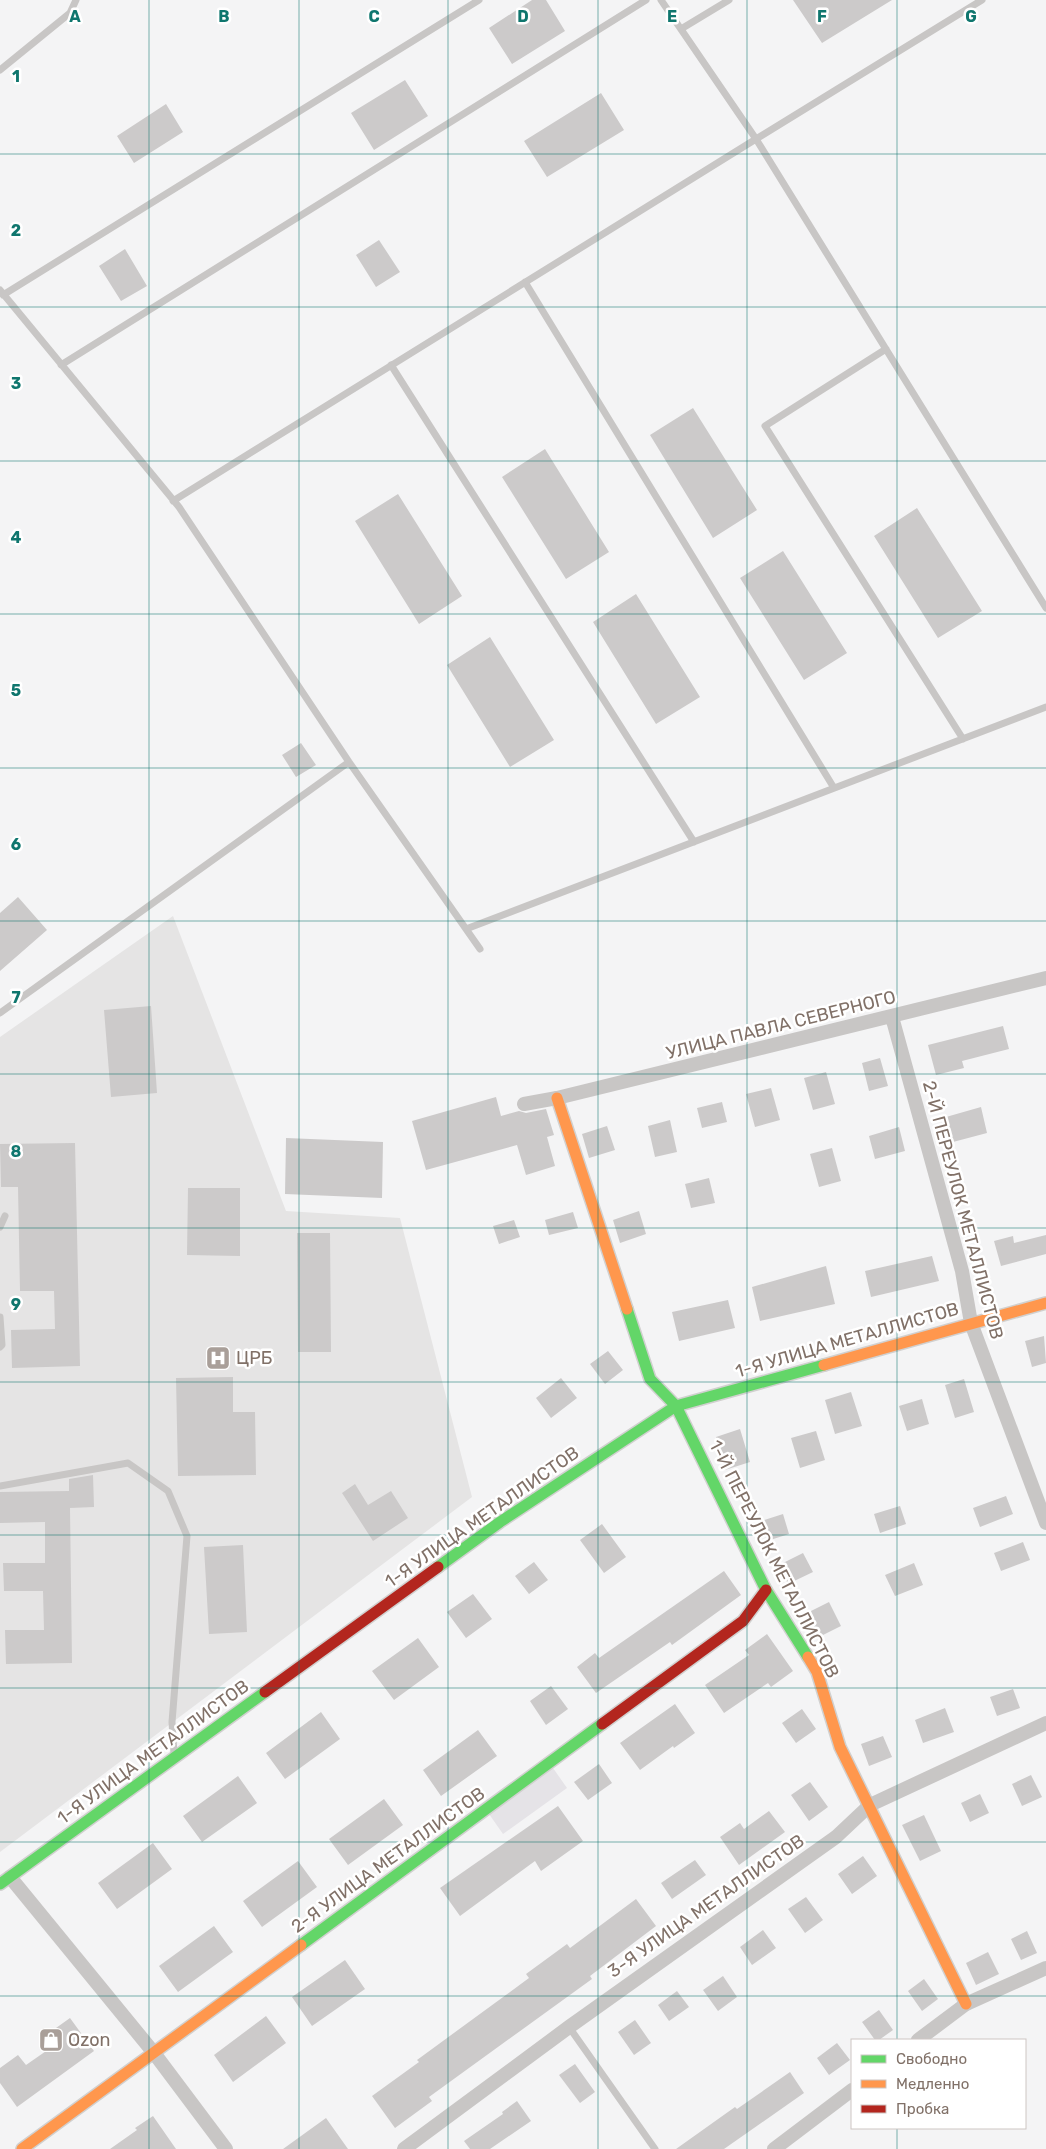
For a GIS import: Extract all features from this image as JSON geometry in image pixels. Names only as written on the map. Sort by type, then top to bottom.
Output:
[{"type":"street","name":"УЛИЦА ПАВЛА СЕВЕРНОГО","points":[[524,1104],[558,1098],[1046,978]]},
{"type":"street","name":"2-Й ПЕРЕУЛОК МЕТАЛЛИСТОВ","points":[[892,1017],[962,1270],[971,1323],[1046,1523]]},
{"type":"street","name":"1-Й ПЕРЕУЛОК МЕТАЛЛИСТОВ","points":[[558,1098],[650,1379],[676,1406],[766,1590],[817,1672],[840,1747],[966,2004]]},
{"type":"street","name":"1-Я УЛИЦА МЕТАЛЛИСТОВ","points":[[5,1880],[500,1522],[676,1406],[1046,1303]]},
{"type":"street","name":"2-Я УЛИЦА МЕТАЛЛИСТОВ","points":[[22,2149],[742,1621],[766,1590]]},
{"type":"street","name":"3-Я УЛИЦА МЕТАЛЛИСТОВ","points":[[404,2149],[569,2027],[836,1838],[870,1805],[1046,1723]]},
{"type":"street","points":[[5,1880],[154,2053],[226,2149]]},
{"type":"street","points":[[919,2039],[966,2004],[1046,1968]]},
{"type":"street","points":[[774,2149],[851,2091]]},
{"type":"lane","points":[[0,70],[70,12],[76,0]]},
{"type":"lane","points":[[479,0],[2,292],[173,501],[348,762],[480,950]]},
{"type":"lane","points":[[61,365],[646,0]]},
{"type":"lane","points":[[661,0],[756,138],[1046,608]]},
{"type":"lane","points":[[681,30],[729,0]]},
{"type":"lane","points":[[173,501],[756,138],[982,0]]},
{"type":"lane","points":[[525,282],[834,788]]},
{"type":"lane","points":[[886,349],[765,426],[963,739]]},
{"type":"lane","points":[[391,365],[694,842]]},
{"type":"lane","points":[[466,929],[1046,707]]},
{"type":"lane","points":[[0,1014],[348,762]]},
{"type":"lane","points":[[0,1227],[5,1216]]},
{"type":"lane","points":[[0,1317],[0,1347]]},
{"type":"lane","points":[[0,1486],[128,1462],[168,1491],[187,1536],[172,1722],[174,1759]]},
{"type":"lane","points":[[569,2027],[655,2149]]},
{"type":"shaded area","name":"ЦРБ","points":[[173,916],[286,1211],[400,1218],[472,1497],[0,1852],[0,1037]]},
{"type":"shaded area","points":[[553,1768],[567,1788],[503,1834],[489,1814]]},
{"type":"building","points":[[532,0],[546,0],[565,31],[512,64],[489,28]]},
{"type":"building","points":[[793,0],[892,0],[822,43]]},
{"type":"building","points":[[405,80],[428,116],[374,150],[351,113]]},
{"type":"building","points":[[601,93],[624,130],[547,177],[524,141]]},
{"type":"building","points":[[166,104],[183,132],[134,163],[117,136]]},
{"type":"building","points":[[379,240],[400,272],[376,287],[356,255]]},
{"type":"building","points":[[125,249],[147,286],[121,301],[99,266]]},
{"type":"building","points":[[693,408],[757,510],[713,538],[650,435]]},
{"type":"building","points":[[545,449],[609,552],[566,579],[502,477]]},
{"type":"building","points":[[398,494],[462,596],[419,624],[355,521]]},
{"type":"building","points":[[917,508],[982,611],[938,638],[874,536]]},
{"type":"building","points":[[783,551],[847,653],[804,680],[740,578]]},
{"type":"building","points":[[636,594],[700,697],[656,724],[593,622]]},
{"type":"building","points":[[490,637],[554,740],[510,767],[447,665]]},
{"type":"building","points":[[301,743],[316,765],[296,777],[282,755]]},
{"type":"building","points":[[18,897],[47,930],[0,971],[0,913]]},
{"type":"building","points":[[151,1006],[157,1093],[111,1097],[104,1010]]},
{"type":"building","points":[[1003,1026],[1009,1049],[962,1061],[964,1068],[936,1075],[928,1045]]},
{"type":"building","points":[[880,1058],[888,1086],[869,1091],[862,1063]]},
{"type":"building","points":[[826,1072],[835,1104],[813,1110],[804,1078]]},
{"type":"building","points":[[771,1088],[780,1120],[755,1127],[746,1094]]},
{"type":"building","points":[[496,1097],[501,1116],[519,1111],[526,1113],[546,1109],[554,1135],[547,1137],[555,1166],[526,1175],[517,1145],[426,1170],[412,1121]]},
{"type":"building","points":[[722,1102],[727,1122],[702,1128],[697,1108]]},
{"type":"building","points":[[981,1107],[987,1133],[953,1142],[946,1117]]},
{"type":"building","points":[[670,1120],[677,1152],[655,1157],[648,1126]]},
{"type":"building","points":[[607,1126],[615,1150],[589,1158],[582,1134]]},
{"type":"building","points":[[899,1127],[905,1151],[875,1159],[869,1136]]},
{"type":"building","points":[[286,1138],[383,1142],[382,1198],[285,1194]]},
{"type":"building","points":[[75,1143],[80,1366],[12,1368],[11,1330],[55,1329],[54,1291],[20,1291],[18,1187],[1,1187],[0,1144]]},
{"type":"building","points":[[832,1148],[841,1181],[819,1187],[810,1154]]},
{"type":"building","points":[[709,1178],[715,1203],[691,1208],[685,1184]]},
{"type":"building","points":[[188,1188],[240,1188],[240,1256],[187,1255]]},
{"type":"building","points":[[639,1211],[646,1234],[620,1243],[613,1220]]},
{"type":"building","points":[[573,1212],[578,1228],[549,1235],[545,1220]]},
{"type":"building","points":[[514,1220],[520,1237],[499,1244],[493,1226]]},
{"type":"building","points":[[297,1233],[330,1233],[331,1352],[298,1352]]},
{"type":"building","points":[[1046,1235],[1046,1254],[1001,1266],[994,1241],[1013,1236],[1014,1243]]},
{"type":"building","points":[[932,1256],[939,1281],[871,1297],[865,1271]]},
{"type":"building","points":[[826,1266],[835,1304],[760,1321],[752,1287]]},
{"type":"building","points":[[728,1300],[735,1328],[679,1341],[672,1312]]},
{"type":"building","points":[[1044,1336],[1046,1363],[1032,1367],[1025,1341]]},
{"type":"building","points":[[608,1351],[623,1370],[605,1384],[590,1364]]},
{"type":"building","points":[[233,1377],[233,1412],[255,1412],[256,1475],[178,1476],[176,1378]]},
{"type":"building","points":[[561,1378],[577,1398],[551,1418],[536,1398]]},
{"type":"building","points":[[964,1379],[974,1412],[955,1418],[945,1385]]},
{"type":"building","points":[[851,1392],[862,1426],[835,1434],[825,1400]]},
{"type":"building","points":[[922,1399],[929,1424],[907,1431],[899,1406]]},
{"type":"building","points":[[740,1429],[750,1462],[725,1470],[716,1437]]},
{"type":"building","points":[[816,1431],[825,1460],[800,1468],[791,1438]]},
{"type":"building","points":[[93,1475],[94,1507],[70,1508],[72,1663],[6,1664],[5,1630],[44,1630],[43,1591],[4,1591],[3,1563],[45,1563],[45,1522],[0,1523],[0,1492],[69,1491],[69,1479]]},
{"type":"building","points":[[355,1484],[368,1505],[391,1491],[408,1518],[373,1541],[342,1493]]},
{"type":"building","points":[[1006,1496],[1013,1514],[980,1527],[973,1508]]},
{"type":"building","points":[[900,1506],[906,1524],[880,1533],[874,1514]]},
{"type":"building","points":[[783,1514],[789,1534],[767,1541],[761,1521]]},
{"type":"building","points":[[602,1524],[626,1557],[604,1573],[580,1540]]},
{"type":"building","points":[[1023,1542],[1030,1560],[1001,1571],[994,1553]]},
{"type":"building","points":[[243,1545],[247,1632],[209,1634],[204,1547]]},
{"type":"building","points":[[803,1553],[813,1572],[788,1584],[779,1565]]},
{"type":"building","points":[[534,1562],[548,1580],[529,1594],[515,1576]]},
{"type":"building","points":[[914,1563],[923,1585],[895,1596],[885,1575]]},
{"type":"building","points":[[724,1571],[741,1595],[672,1645],[670,1642],[596,1693],[577,1667],[595,1653],[599,1658]]},
{"type":"building","points":[[473,1594],[492,1619],[466,1638],[447,1612]]},
{"type":"building","points":[[829,1602],[841,1626],[817,1638],[805,1614]]},
{"type":"building","points":[[767,1634],[793,1671],[771,1687],[768,1683],[724,1713],[705,1685],[749,1655],[745,1650]]},
{"type":"building","points":[[418,1638],[439,1667],[394,1700],[372,1671]]},
{"type":"building","points":[[551,1686],[568,1709],[546,1725],[530,1701]]},
{"type":"building","points":[[1013,1689],[1020,1708],[997,1716],[990,1697]]},
{"type":"building","points":[[675,1704],[695,1733],[640,1770],[620,1743]]},
{"type":"building","points":[[945,1708],[954,1732],[923,1743],[915,1720]]},
{"type":"building","points":[[802,1709],[816,1729],[796,1743],[782,1723]]},
{"type":"building","points":[[321,1712],[340,1739],[285,1779],[266,1753]]},
{"type":"building","points":[[478,1730],[497,1756],[441,1796],[423,1770]]},
{"type":"building","points":[[883,1736],[892,1757],[869,1766],[861,1744]]},
{"type":"building","points":[[599,1764],[612,1783],[588,1800],[574,1782]]},
{"type":"building","points":[[1031,1775],[1042,1797],[1022,1806],[1012,1784]]},
{"type":"building","points":[[238,1776],[257,1803],[202,1842],[183,1816]]},
{"type":"building","points":[[810,1782],[828,1807],[809,1821],[791,1795]]},
{"type":"building","points":[[980,1794],[989,1813],[970,1822],[961,1803]]},
{"type":"building","points":[[384,1799],[403,1825],[348,1865],[329,1839]]},
{"type":"building","points":[[558,1806],[583,1841],[541,1871],[535,1861],[460,1916],[440,1888]]},
{"type":"building","points":[[769,1811],[785,1832],[739,1865],[720,1837],[740,1823],[744,1829]]},
{"type":"building","points":[[924,1815],[941,1851],[920,1861],[902,1825]]},
{"type":"building","points":[[153,1843],[172,1869],[117,1909],[98,1883]]},
{"type":"building","points":[[863,1856],[877,1876],[852,1894],[838,1874]]},
{"type":"building","points":[[695,1860],[706,1875],[672,1899],[661,1883]]},
{"type":"building","points":[[298,1861],[317,1887],[262,1927],[243,1901]]},
{"type":"building","points":[[806,1897],[823,1920],[805,1933],[788,1909]]},
{"type":"building","points":[[636,1899],[656,1926],[590,1976],[592,1979],[429,2097],[432,2101],[395,2128],[372,2096],[419,2062],[417,2060],[529,1978],[526,1974],[567,1944],[570,1948]]},
{"type":"building","points":[[214,1926],[233,1952],[178,1992],[159,1966]]},
{"type":"building","points":[[763,1930],[776,1948],[752,1965],[740,1947]]},
{"type":"building","points":[[1027,1931],[1037,1953],[1021,1960],[1011,1939]]},
{"type":"building","points":[[988,1952],[999,1974],[976,1985],[966,1963]]},
{"type":"building","points":[[345,1960],[365,1989],[312,2026],[292,1997]]},
{"type":"building","points":[[723,1976],[737,1997],[718,2011],[703,1990]]},
{"type":"building","points":[[924,1979],[938,1999],[922,2011],[908,1991]]},
{"type":"building","points":[[677,1991],[689,2007],[669,2021],[658,2005]]},
{"type":"building","points":[[879,2010],[893,2030],[880,2039],[874,2039],[862,2022]]},
{"type":"building","points":[[266,2016],[286,2043],[233,2082],[214,2055]]},
{"type":"building","points":[[70,2018],[94,2051],[17,2107],[0,2083],[0,2068],[18,2055],[26,2065],[49,2049],[42,2038]]},
{"type":"building","points":[[635,2020],[651,2043],[634,2055],[618,2032]]},
{"type":"building","points":[[837,2043],[850,2060],[829,2075],[817,2058]]},
{"type":"building","points":[[575,2064],[595,2092],[580,2103],[559,2075]]},
{"type":"building","points":[[790,2072],[804,2093],[724,2149],[676,2149],[735,2107],[737,2109]]},
{"type":"building","points":[[517,2101],[531,2121],[490,2149],[470,2149],[464,2141],[503,2114],[502,2112]]},
{"type":"building","points":[[153,2116],[176,2149],[110,2149],[137,2130],[135,2128]]},
{"type":"building","points":[[326,2118],[348,2149],[283,2149]]},
{"type":"traffic: fast","points":[[627,1309],[650,1379],[676,1406],[766,1590],[808,1657]]},
{"type":"traffic: fast","points":[[438,1567],[500,1522],[676,1406],[824,1365]]},
{"type":"traffic: fast","points":[[0,1884],[265,1692]]},
{"type":"traffic: fast","points":[[301,1945],[602,1724]]},
{"type":"traffic: slow","points":[[557,1098],[627,1309]]},
{"type":"traffic: slow","points":[[824,1365],[1046,1303]]},
{"type":"traffic: slow","points":[[808,1657],[817,1672],[840,1747],[966,2004]]},
{"type":"traffic: slow","points":[[22,2149],[301,1945]]},
{"type":"traffic: jam","points":[[265,1692],[438,1567]]},
{"type":"traffic: jam","points":[[602,1724],[743,1621],[766,1590]]},
{"type":"place","name":"ЦРБ","points":[[218,1358]]},
{"type":"place","name":"Ozon","points":[[51,2040]]}]
